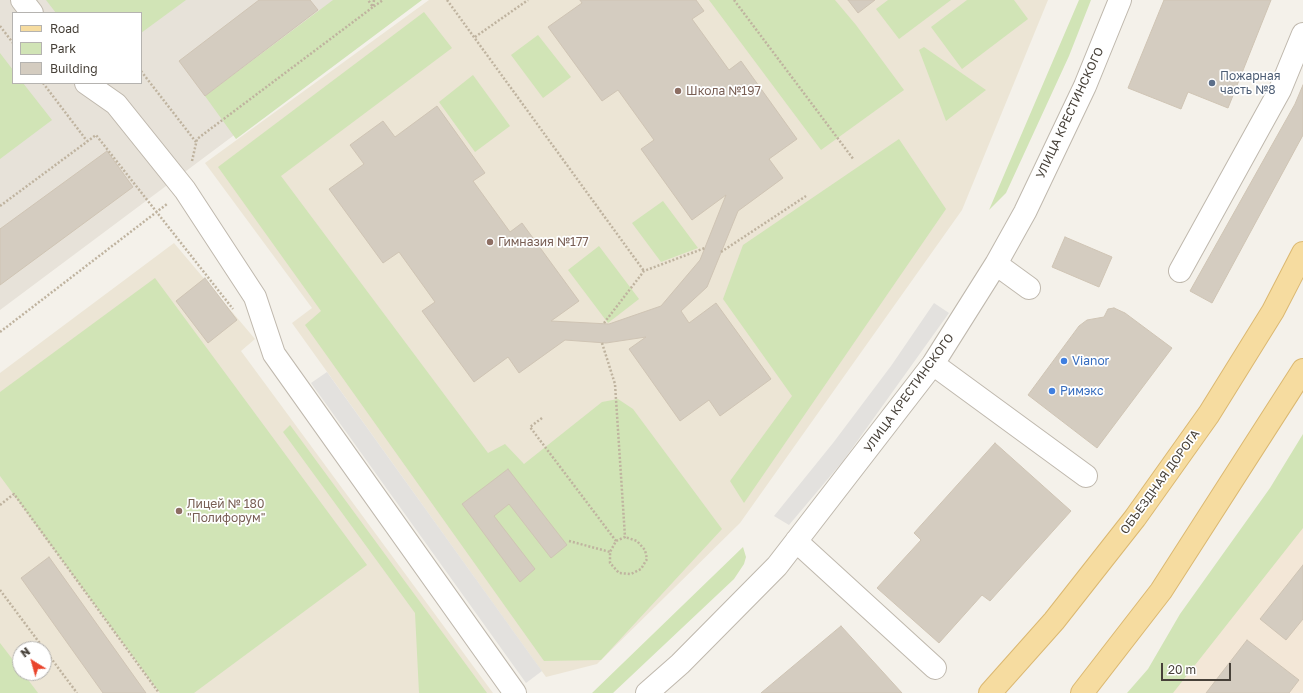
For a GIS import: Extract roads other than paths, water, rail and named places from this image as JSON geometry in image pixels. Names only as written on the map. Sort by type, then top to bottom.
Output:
[{"type":"main road","name":"ОБЪЕЗДНАЯ ДОРОГА","points":[[990,693],[1059,615],[1135,518],[1200,427],[1273,311],[1303,253]]},
{"type":"main road","points":[[1082,693],[1161,591],[1303,370]]},
{"type":"street","points":[[22,0],[31,12]]},
{"type":"street","name":"УЛИЦА КРЕСТИНСКОГО","points":[[647,693],[680,664],[771,572],[933,364],[996,264],[1025,212],[1084,86],[1120,0]]},
{"type":"street","points":[[1180,271],[1280,90],[1303,34]]},
{"type":"street","points":[[87,84],[116,104],[185,190],[255,297],[274,354],[515,693]]},
{"type":"street","points":[[996,264],[1029,288]]},
{"type":"street","points":[[933,364],[1086,476]]},
{"type":"street","points":[[796,541],[935,668]]},
{"type":"place","name":"Пожарная часть №8","points":[[1212,83]]},
{"type":"place","name":"Школа №197","points":[[678,91]]},
{"type":"place","name":"Гимназия №177","points":[[490,242]]},
{"type":"place","name":"Vianor","points":[[1064,361]]},
{"type":"place","name":"Римэкс","points":[[1052,391]]},
{"type":"place","name":"Лицей № 180 \"Полифорум\"","points":[[179,511]]}]
